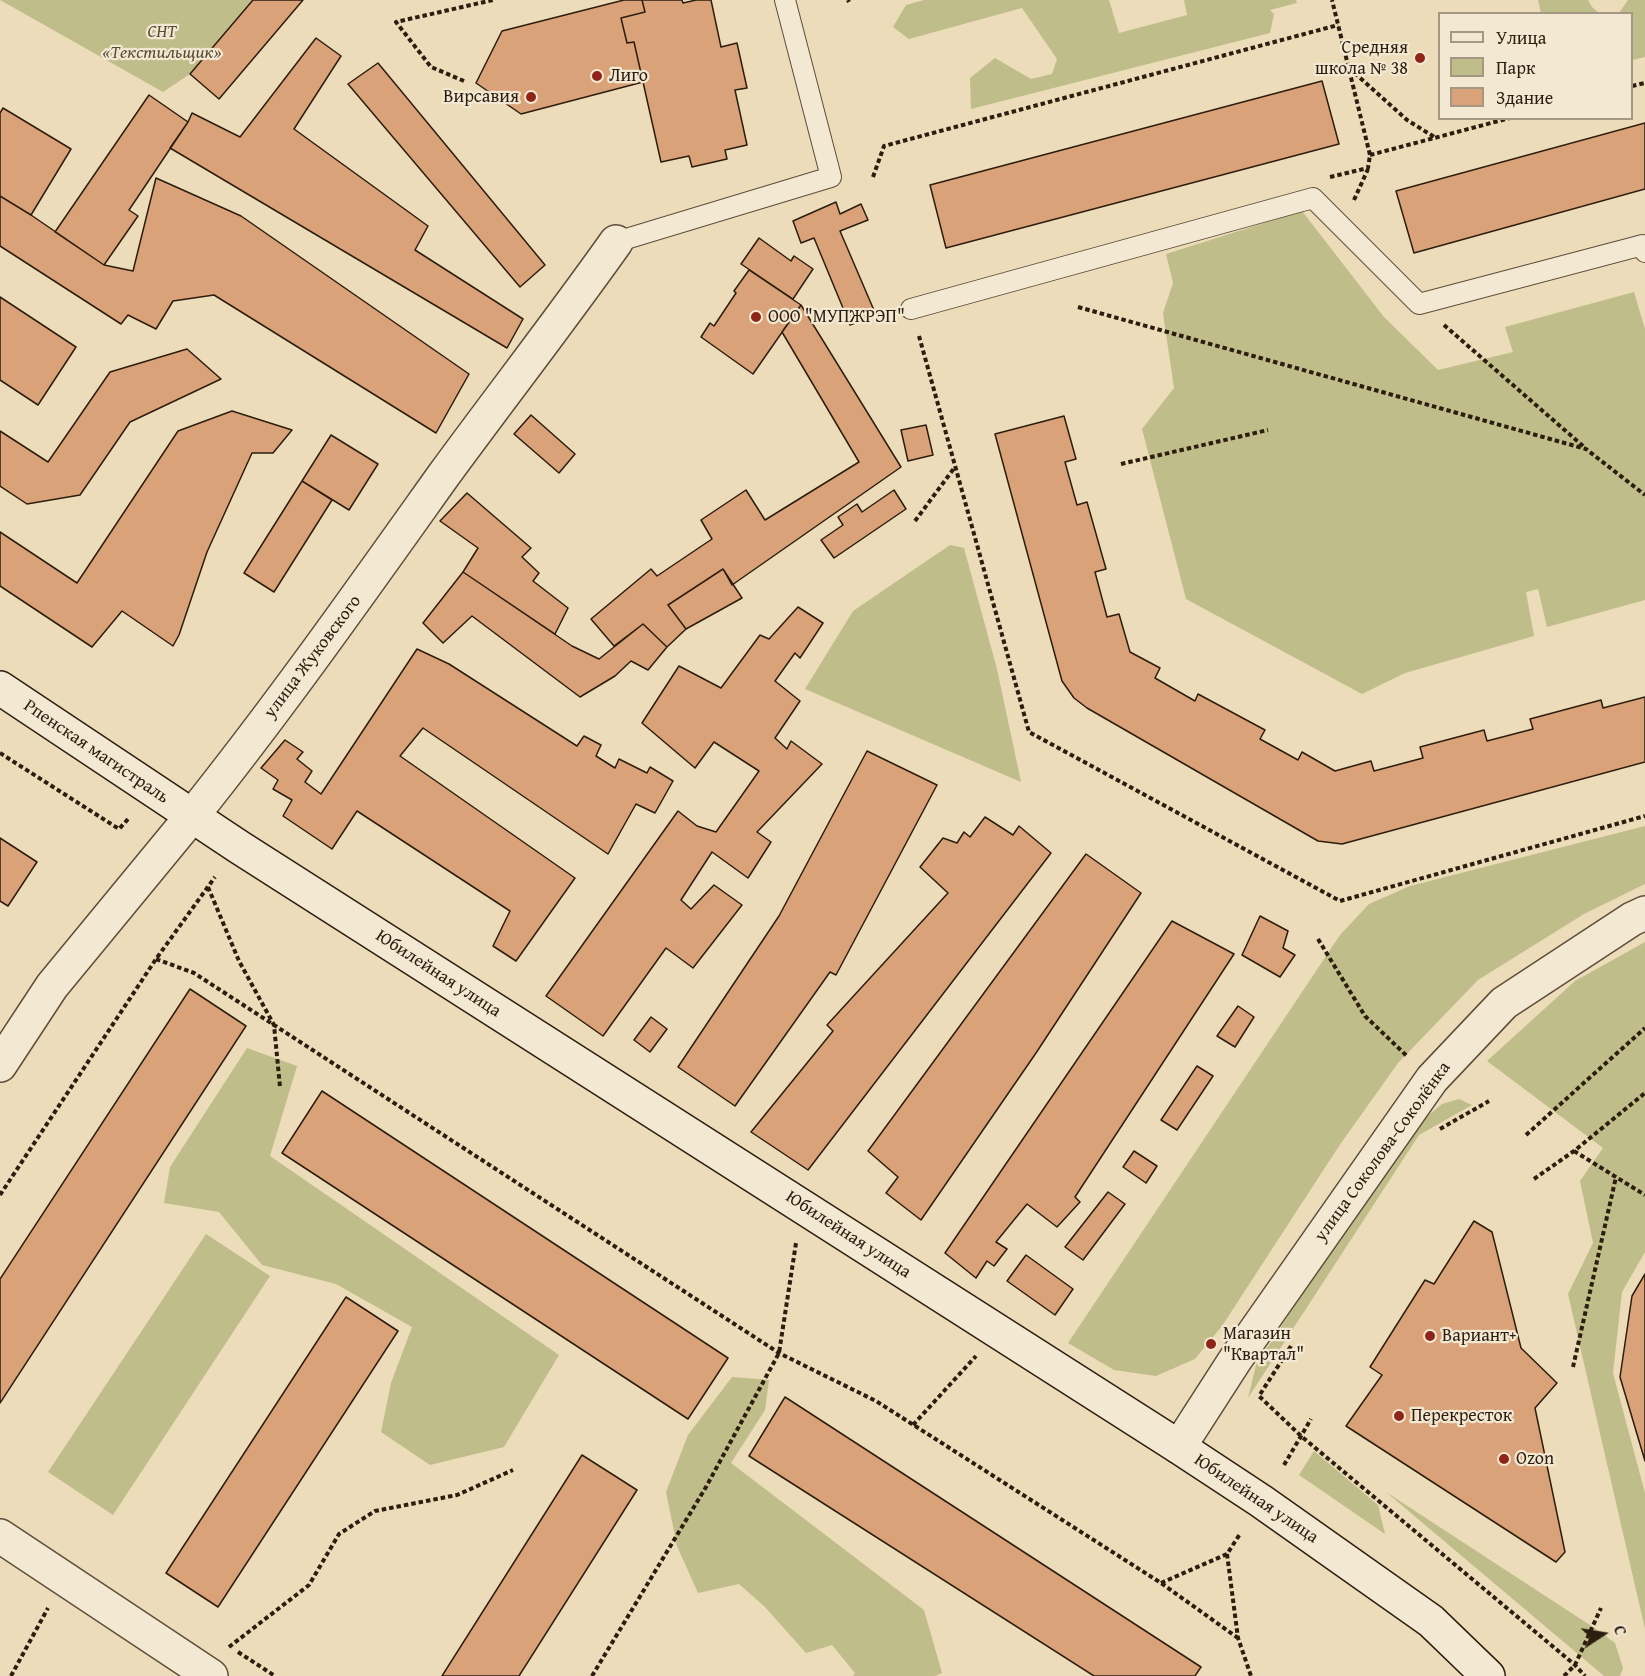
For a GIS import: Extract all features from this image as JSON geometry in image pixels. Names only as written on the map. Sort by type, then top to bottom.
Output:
[{"type":"street","name":"улица Жуковского","points":[[0,1065],[52,986],[192,816],[359,596],[616,242]]},
{"type":"street","name":"Рпенская магистраль","points":[[0,688],[192,816]]},
{"type":"street","name":"Юбилейная улица","points":[[192,816],[1261,1501],[1431,1621],[1488,1676]]},
{"type":"street","name":"улица Соколова-Соколёнка","points":[[1179,1447],[1235,1360],[1432,1079],[1504,1003],[1632,919],[1645,913]]},
{"type":"street","points":[[0,1536],[211,1676]]},
{"type":"lane","points":[[616,242],[831,177],[785,0]]},
{"type":"lane","points":[[911,309],[1313,198],[1419,304],[1643,245],[1645,252]]},
{"type":"path","points":[[464,81],[431,67],[396,22],[493,0]]},
{"type":"path","points":[[1313,198],[1315,181],[1368,168],[1370,155],[1332,0]]},
{"type":"path","points":[[873,177],[884,146],[1338,25]]},
{"type":"path","points":[[1348,68],[1407,120],[1436,138]]},
{"type":"path","points":[[1370,155],[1503,120]]},
{"type":"path","points":[[1419,304],[1586,449],[1645,495]]},
{"type":"path","points":[[1078,307],[1586,449]]},
{"type":"path","points":[[911,309],[1029,732],[1340,901],[1645,816]]},
{"type":"path","points":[[1121,464],[1268,430]]},
{"type":"path","points":[[915,521],[955,467]]},
{"type":"path","points":[[0,753],[119,829],[132,815]]},
{"type":"path","points":[[0,1195],[156,959],[215,877]]},
{"type":"path","points":[[208,887],[239,961],[274,1024],[280,1087]]},
{"type":"path","points":[[1318,939],[1365,1016],[1432,1079]]},
{"type":"path","points":[[156,959],[194,973],[779,1353],[876,1401],[1161,1583],[1238,1638]]},
{"type":"path","points":[[1526,1135],[1645,1028]]},
{"type":"path","points":[[1534,1179],[1574,1151],[1645,1093]]},
{"type":"path","points":[[1432,1134],[1489,1101]]},
{"type":"path","points":[[1574,1151],[1645,1195]]},
{"type":"path","points":[[1573,1367],[1616,1177]]},
{"type":"path","points":[[591,1676],[706,1487],[779,1353],[797,1234],[805,1208]]},
{"type":"path","points":[[913,1425],[999,1331]]},
{"type":"path","points":[[1296,1337],[1259,1396],[1301,1436],[1575,1665],[1585,1676]]},
{"type":"path","points":[[1284,1465],[1311,1419]]},
{"type":"path","points":[[229,1647],[309,1585],[339,1534],[375,1511],[457,1495],[513,1470]]},
{"type":"path","points":[[1161,1583],[1227,1554],[1240,1534]]},
{"type":"path","points":[[1227,1554],[1238,1638],[1251,1676]]},
{"type":"path","points":[[11,1676],[63,1578]]},
{"type":"path","points":[[1564,1676],[1575,1665],[1600,1608]]},
{"type":"green space","name":"СНТ «Текстильщик»","points":[[0,0],[253,0],[190,74],[163,92]]},
{"type":"green space","points":[[924,0],[1109,0],[1119,33],[1187,15],[1184,0],[1296,0],[1297,3],[1270,10],[1274,14],[1270,33],[971,109],[970,78],[995,58],[1031,79],[1052,74],[1057,59],[1022,8],[909,39],[893,27],[906,5]]},
{"type":"green space","points":[[1538,0],[1588,0],[1598,12],[1541,12]]},
{"type":"green space","points":[[1628,0],[1645,0],[1645,57],[1633,60],[1633,12],[1620,12]]},
{"type":"green space","points":[[1302,211],[1384,317],[1438,370],[1513,352],[1505,327],[1634,292],[1645,329],[1645,600],[1547,627],[1538,589],[1526,592],[1534,636],[1405,673],[1362,694],[1186,599],[1142,429],[1174,388],[1163,313],[1173,283],[1166,254]]},
{"type":"green space","points":[[950,545],[964,548],[997,669],[1021,782],[805,689],[853,611]]},
{"type":"green space","points":[[1645,826],[1645,884],[1584,914],[1478,980],[1398,1063],[1339,1146],[1222,1326],[1195,1359],[1156,1376],[1114,1370],[1068,1343],[1340,935],[1369,904],[1410,886]]},
{"type":"green space","points":[[1645,942],[1645,1252],[1622,1292],[1613,1373],[1645,1493],[1645,1629],[1568,1294],[1593,1243],[1580,1181],[1603,1148],[1487,1061],[1575,981]]},
{"type":"green space","points":[[247,1048],[297,1066],[270,1156],[559,1355],[504,1447],[430,1465],[381,1432],[391,1383],[412,1327],[336,1284],[262,1265],[219,1212],[164,1203],[170,1167]]},
{"type":"green space","points":[[1459,1099],[1472,1105],[1419,1135],[1248,1398],[1256,1365],[1407,1133],[1442,1104]]},
{"type":"green space","points":[[206,1234],[270,1276],[113,1515],[48,1472]]},
{"type":"green space","points":[[732,1377],[769,1380],[765,1410],[731,1463],[924,1610],[942,1673],[935,1676],[853,1676],[855,1673],[832,1645],[806,1653],[765,1607],[739,1584],[698,1593],[677,1546],[666,1492],[688,1435]]},
{"type":"green space","points":[[1314,1451],[1378,1505],[1385,1534],[1299,1475]]},
{"type":"green space","points":[[1386,1492],[1615,1643],[1623,1668],[1620,1676],[1604,1676]]},
{"type":"building","points":[[253,0],[303,0],[219,99],[190,74]]},
{"type":"building","points":[[624,0],[642,0],[645,12],[621,18],[627,43],[634,42],[643,82],[521,114],[476,83],[502,31]]},
{"type":"building","points":[[642,0],[682,0],[683,3],[711,0],[721,47],[737,43],[747,88],[735,90],[747,145],[725,150],[727,159],[692,167],[689,156],[661,162],[634,42],[627,43],[621,18],[645,12]]},
{"type":"building","points":[[316,38],[341,56],[294,129],[428,226],[415,250],[523,319],[507,348],[170,148],[192,113],[240,137]]},
{"type":"building","points":[[378,63],[545,265],[520,287],[348,84]]},
{"type":"building","points":[[1322,81],[1339,144],[946,248],[930,185]]},
{"type":"building","points":[[149,95],[188,122],[129,210],[138,216],[104,265],[55,232]]},
{"type":"building","points":[[3,108],[71,149],[31,215],[0,196],[0,113]]},
{"type":"building","points":[[1645,123],[1645,189],[1414,253],[1396,191]]},
{"type":"building","points":[[156,178],[241,216],[469,374],[436,433],[214,295],[173,301],[156,329],[128,315],[121,324],[0,246],[0,196],[104,265],[133,271]]},
{"type":"building","points":[[836,202],[840,214],[861,204],[868,220],[840,231],[876,315],[850,325],[814,238],[801,243],[793,221]]},
{"type":"building","points":[[759,238],[791,261],[794,256],[813,269],[793,299],[741,264]]},
{"type":"building","name":"ООО \"МУПЖРЭП\"","points":[[749,270],[801,305],[753,374],[701,337],[710,323],[714,326]]},
{"type":"building","points":[[0,297],[76,347],[38,405],[0,380]]},
{"type":"building","points":[[801,305],[901,467],[732,585],[723,569],[668,605],[686,629],[667,647],[643,624],[614,646],[591,619],[651,569],[657,576],[712,539],[701,520],[746,490],[765,520],[859,462],[782,332]]},
{"type":"building","points":[[187,349],[221,379],[130,422],[80,495],[27,504],[0,486],[0,431],[48,462],[110,372]]},
{"type":"building","points":[[232,411],[292,430],[273,453],[252,453],[207,552],[179,635],[173,646],[122,611],[92,647],[0,586],[0,532],[77,583],[178,431]]},
{"type":"building","points":[[531,415],[575,454],[559,473],[514,434]]},
{"type":"building","points":[[1064,416],[1076,459],[1065,462],[1077,505],[1087,502],[1106,569],[1095,572],[1107,617],[1119,614],[1130,652],[1160,668],[1155,678],[1195,701],[1198,694],[1265,730],[1260,739],[1298,760],[1302,752],[1335,771],[1371,761],[1374,771],[1423,758],[1420,747],[1484,730],[1487,741],[1533,729],[1530,719],[1601,700],[1603,708],[1645,697],[1645,762],[1342,844],[1318,841],[1087,708],[1074,698],[1062,681],[995,434]]},
{"type":"building","points":[[926,425],[933,455],[908,461],[901,430]]},
{"type":"building","points":[[331,435],[378,464],[349,510],[302,481]]},
{"type":"building","points":[[302,481],[332,500],[274,592],[244,573]]},
{"type":"building","points":[[894,490],[906,509],[834,558],[821,540],[843,525],[838,517],[857,504],[862,512]]},
{"type":"building","points":[[467,493],[531,548],[522,557],[539,573],[533,581],[568,608],[555,634],[463,572],[478,548],[440,521]]},
{"type":"building","points":[[723,569],[742,598],[686,629],[668,605]]},
{"type":"building","points":[[463,572],[572,646],[599,659],[643,624],[667,647],[648,670],[631,661],[615,676],[580,697],[472,616],[443,643],[423,623]]},
{"type":"building","points":[[798,607],[823,623],[800,658],[795,653],[775,681],[800,701],[775,738],[787,749],[791,741],[822,764],[757,832],[771,842],[748,878],[712,852],[681,900],[691,909],[714,885],[742,905],[693,968],[666,948],[603,1036],[546,996],[678,811],[697,826],[716,832],[759,771],[714,742],[695,768],[642,723],[679,666],[721,688],[760,635],[769,639]]},
{"type":"building","points":[[417,649],[449,664],[577,746],[584,736],[601,745],[596,756],[615,768],[619,759],[647,773],[650,767],[673,781],[655,813],[636,804],[608,854],[423,728],[400,756],[575,878],[516,961],[493,946],[510,911],[357,811],[332,849],[283,816],[292,800],[273,789],[278,780],[261,768],[285,740],[303,752],[297,759],[312,771],[305,782],[321,794]]},
{"type":"building","points":[[867,751],[937,785],[836,975],[830,972],[735,1106],[678,1067],[779,916]]},
{"type":"building","points":[[985,817],[1013,835],[1019,826],[1051,853],[808,1170],[751,1132],[833,1031],[827,1025],[948,893],[920,867],[943,838],[957,843],[964,832],[970,837]]},
{"type":"building","points":[[0,838],[37,862],[8,906],[0,901]]},
{"type":"building","points":[[1086,854],[1141,893],[1036,1053],[921,1220],[886,1193],[898,1177],[868,1151]]},
{"type":"building","points":[[1260,916],[1288,931],[1283,948],[1295,955],[1280,977],[1242,955]]},
{"type":"building","points":[[1172,921],[1234,954],[1075,1197],[1080,1202],[1057,1227],[1027,1204],[996,1242],[1007,1249],[994,1266],[987,1261],[976,1278],[945,1253]]},
{"type":"building","points":[[190,989],[246,1026],[0,1403],[0,1279]]},
{"type":"building","points":[[1238,1006],[1254,1017],[1235,1047],[1217,1036]]},
{"type":"building","points":[[651,1017],[667,1029],[650,1052],[634,1040]]},
{"type":"building","points":[[1197,1066],[1213,1076],[1177,1130],[1161,1120]]},
{"type":"building","points":[[322,1091],[728,1358],[688,1419],[282,1153]]},
{"type":"building","points":[[1134,1151],[1157,1166],[1146,1183],[1123,1167]]},
{"type":"building","points":[[1108,1192],[1125,1204],[1083,1260],[1065,1247]]},
{"type":"building","points":[[1474,1221],[1492,1232],[1521,1348],[1557,1383],[1535,1408],[1565,1552],[1556,1562],[1346,1426],[1382,1375],[1370,1367],[1425,1280],[1434,1284]]},
{"type":"building","points":[[1026,1255],[1073,1289],[1055,1315],[1007,1281]]},
{"type":"building","points":[[1645,1274],[1645,1461],[1620,1377],[1632,1296]]},
{"type":"building","points":[[346,1297],[398,1331],[218,1607],[166,1573]]},
{"type":"building","points":[[785,1397],[1201,1667],[1195,1676],[1094,1676],[749,1456]]},
{"type":"building","points":[[582,1455],[637,1490],[519,1676],[442,1676]]},
{"type":"place","name":"Средняя школа № 38","points":[[1420,58]]},
{"type":"place","name":"Лиго","points":[[597,76]]},
{"type":"place","name":"Вирсавия","points":[[531,97]]},
{"type":"place","name":"ООО \"МУПЖРЭП\"","points":[[756,317]]},
{"type":"place","name":"Вариант+","points":[[1430,1336]]},
{"type":"place","name":"Магазин \"Квартал\"","points":[[1211,1344]]},
{"type":"place","name":"Перекресток","points":[[1399,1416]]},
{"type":"place","name":"Ozon","points":[[1504,1459]]}]
